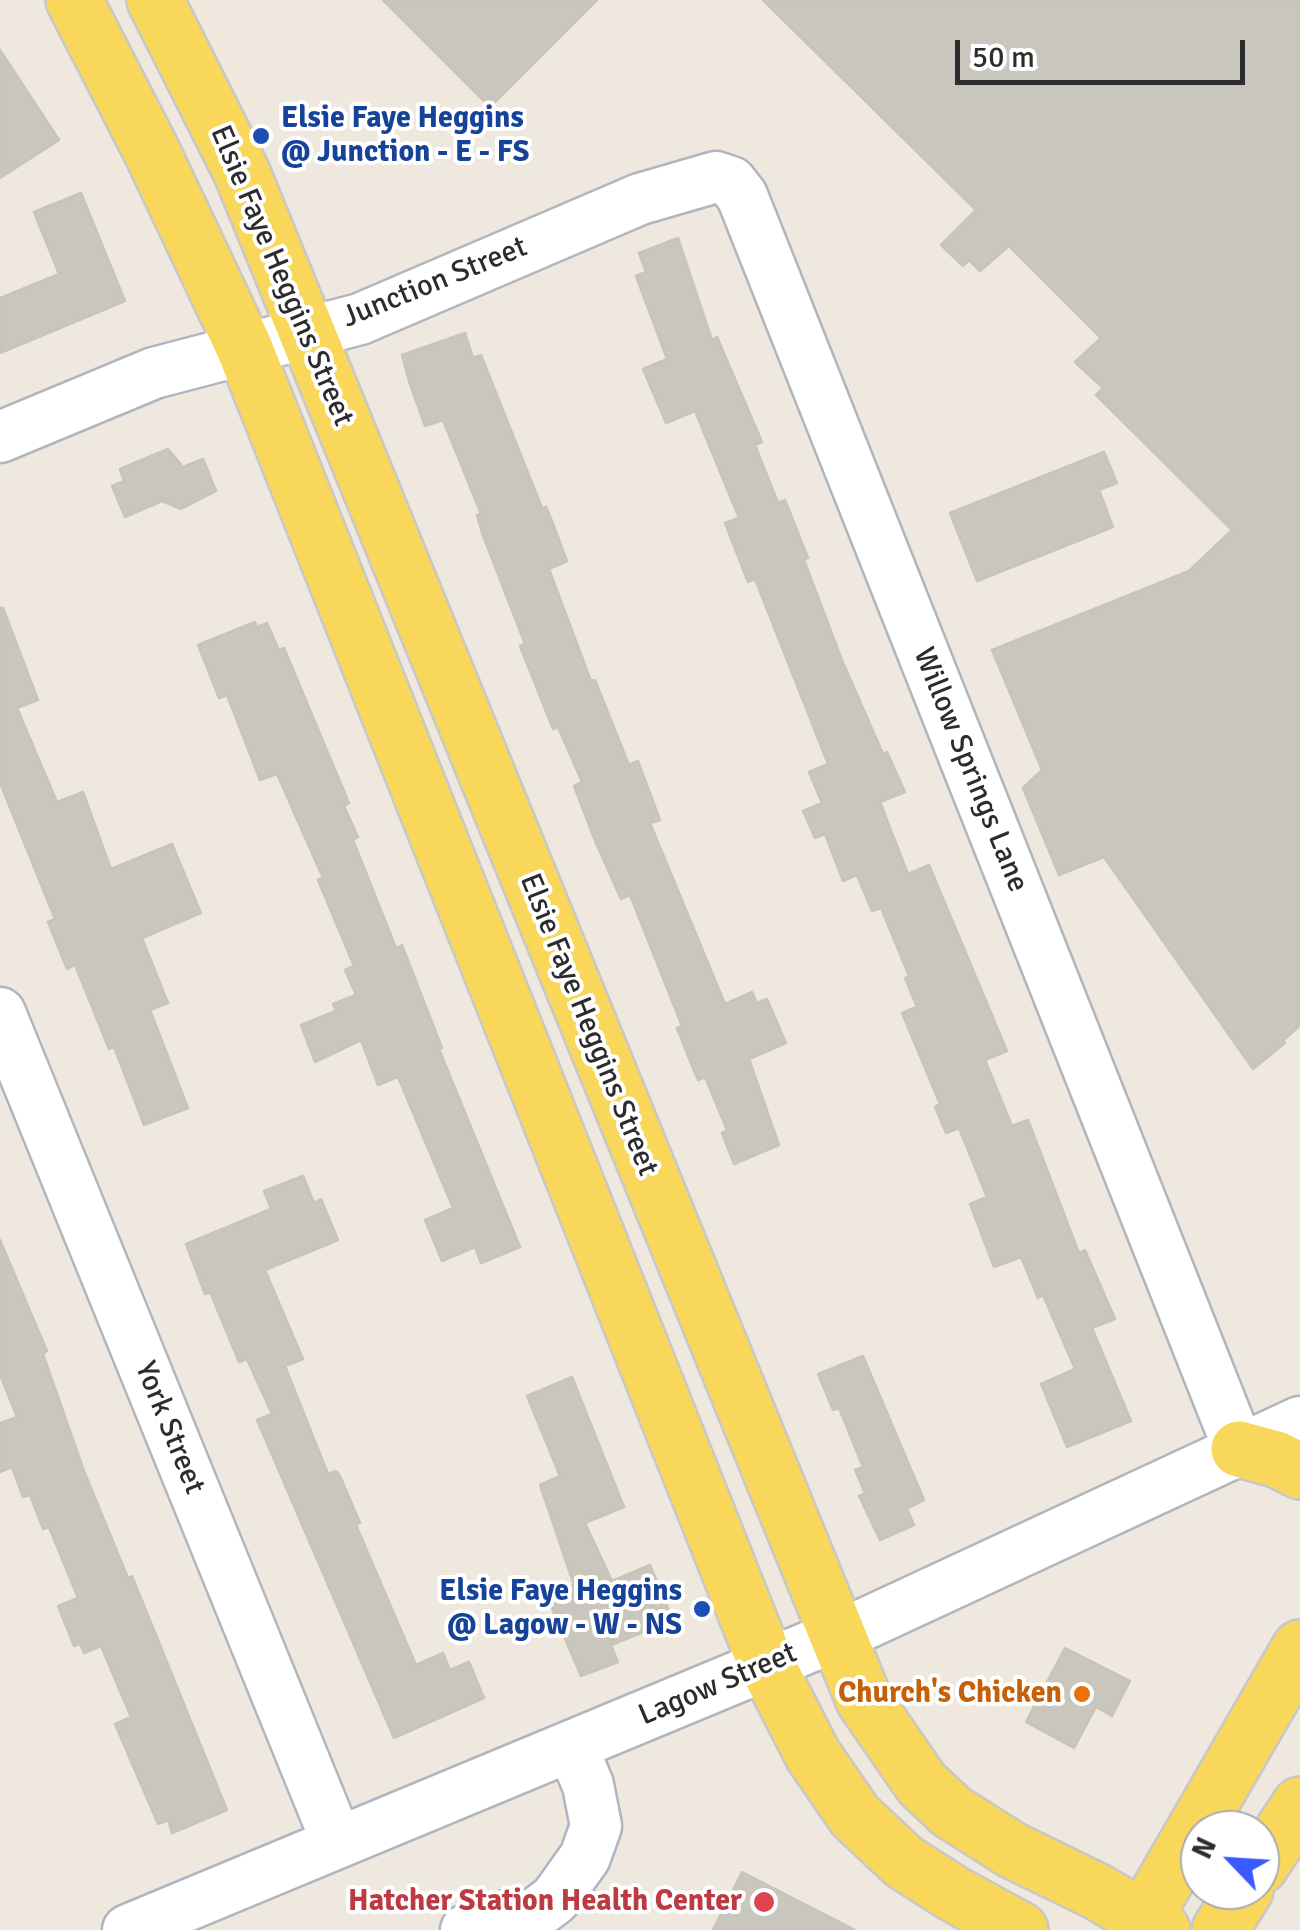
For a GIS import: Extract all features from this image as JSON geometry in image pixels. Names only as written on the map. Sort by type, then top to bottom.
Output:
[{"type":"main road","name":"Elsie Faye Heggins Street","points":[[74,0],[152,152],[244,347],[766,1663],[812,1755],[855,1816],[904,1862],[1020,1930]]},
{"type":"main road","name":"Elsie Faye Heggins Street","points":[[154,0],[242,173],[864,1700],[922,1784],[952,1812],[1148,1926]]},
{"type":"main road","points":[[1239,1449],[1276,1459],[1300,1471]]},
{"type":"main road","points":[[1148,1926],[1300,1648]]},
{"type":"main road","points":[[1280,1835],[1300,1804]]},
{"type":"street","name":"Willow Springs Lane","points":[[640,199],[716,177],[732,182],[742,196],[1239,1449]]},
{"type":"street","name":"Junction Street","points":[[0,437],[154,373],[360,319],[640,199]]},
{"type":"street","name":"York Street","points":[[0,1013],[337,1842]]},
{"type":"street","name":"Lagow Street","points":[[128,1930],[837,1636],[1300,1422]]},
{"type":"street","points":[[466,1930],[509,1915],[523,1926],[555,1899],[584,1857],[596,1826],[588,1785],[572,1746]]},
{"type":"building","points":[[383,0],[597,0],[490,107]]},
{"type":"building","points":[[763,0],[1300,0],[1300,1025],[1253,1069],[1104,857],[1059,875],[1023,788],[1042,770],[992,650],[1189,571],[1232,530],[1096,395],[1103,388],[1075,362],[1101,338],[1009,246],[980,271],[969,260],[963,266],[941,245],[976,210]]},
{"type":"building","points":[[0,50],[59,140],[0,178]]},
{"type":"building","points":[[81,193],[125,301],[0,353],[0,298],[59,274],[34,212]]},
{"type":"building","points":[[678,238],[712,340],[717,337],[762,442],[755,445],[778,503],[785,500],[808,558],[804,560],[842,660],[883,754],[887,752],[905,792],[880,802],[908,874],[929,865],[1007,1051],[985,1060],[1012,1126],[1028,1120],[1079,1253],[1085,1250],[1115,1319],[1092,1328],[1131,1421],[1067,1447],[1041,1384],[1075,1369],[1043,1295],[1038,1298],[1021,1257],[994,1267],[970,1204],[987,1197],[959,1128],[946,1133],[935,1107],[940,1104],[902,1013],[917,1007],[905,978],[909,976],[881,908],[872,911],[857,875],[843,881],[825,834],[815,838],[803,811],[822,803],[809,772],[828,764],[755,579],[748,582],[725,523],[739,518],[695,411],[666,423],[643,369],[667,359],[636,276],[646,272],[639,253]]},
{"type":"building","points":[[465,333],[473,358],[481,355],[542,508],[546,507],[552,521],[567,561],[549,569],[591,681],[595,680],[629,765],[638,761],[660,820],[650,823],[725,1004],[752,992],[757,1003],[767,999],[786,1043],[749,1059],[779,1145],[734,1164],[722,1133],[727,1130],[705,1077],[698,1080],[692,1066],[677,1028],[682,1026],[630,895],[621,899],[596,843],[574,786],[582,782],[558,727],[553,729],[520,646],[525,644],[482,533],[477,515],[481,514],[443,420],[425,426],[409,381],[402,355]]},
{"type":"building","points":[[168,449],[183,467],[203,459],[216,491],[181,509],[162,501],[125,517],[112,486],[124,481],[120,469]]},
{"type":"building","points":[[1104,452],[1117,483],[1099,490],[1113,527],[977,581],[950,513]]},
{"type":"building","points":[[0,608],[38,700],[17,708],[57,802],[83,792],[111,869],[172,844],[201,913],[142,938],[168,1003],[150,1010],[188,1108],[144,1125],[114,1047],[109,1049],[75,965],[67,969],[48,922],[55,919],[0,783]]},
{"type":"building","points":[[255,622],[257,627],[267,623],[279,650],[284,648],[349,803],[344,806],[358,837],[353,840],[396,948],[402,945],[442,1048],[439,1049],[520,1247],[481,1263],[475,1247],[442,1261],[425,1220],[453,1208],[398,1077],[378,1085],[361,1040],[315,1062],[301,1025],[336,1011],[333,1004],[356,995],[345,970],[354,966],[318,880],[323,878],[277,774],[260,780],[227,695],[219,698],[198,645]]},
{"type":"building","points":[[303,1176],[314,1203],[321,1199],[338,1240],[265,1270],[303,1359],[285,1366],[328,1474],[336,1471],[340,1476],[360,1523],[356,1525],[416,1665],[443,1653],[450,1670],[469,1662],[484,1698],[394,1738],[257,1420],[272,1414],[247,1359],[239,1362],[210,1292],[205,1294],[186,1244],[271,1209],[264,1191]]},
{"type":"building","points":[[0,1240],[47,1351],[43,1354],[84,1471],[128,1578],[132,1576],[227,1810],[172,1833],[168,1820],[158,1824],[115,1724],[131,1717],[101,1646],[84,1653],[80,1644],[74,1646],[58,1606],[78,1598],[49,1527],[43,1529],[30,1495],[23,1497],[12,1467],[0,1472],[0,1423],[17,1417],[0,1375]]},
{"type":"building","points":[[863,1356],[924,1500],[907,1509],[914,1525],[880,1540],[859,1496],[865,1493],[855,1470],[863,1467],[839,1408],[833,1410],[818,1374]]},
{"type":"building","points":[[572,1377],[624,1507],[585,1523],[612,1581],[650,1565],[673,1620],[611,1645],[618,1662],[581,1676],[552,1608],[556,1606],[551,1594],[574,1585],[540,1485],[560,1476],[527,1396]]},
{"type":"building","name":"Church's Chicken","points":[[1065,1648],[1130,1681],[1112,1716],[1096,1707],[1074,1748],[1026,1722]]},
{"type":"building","name":"Hatcher Station Health Center","points":[[742,1872],[855,1930],[713,1930]]},
{"type":"place","name":"Elsie Faye Heggins @ Junction - E - FS","points":[[261,136]]},
{"type":"place","name":"Elsie Faye Heggins @ Lagow - W - NS","points":[[702,1609]]},
{"type":"place","name":"Church's Chicken","points":[[1082,1694]]},
{"type":"place","name":"Hatcher Station Health Center","points":[[764,1902]]}]
